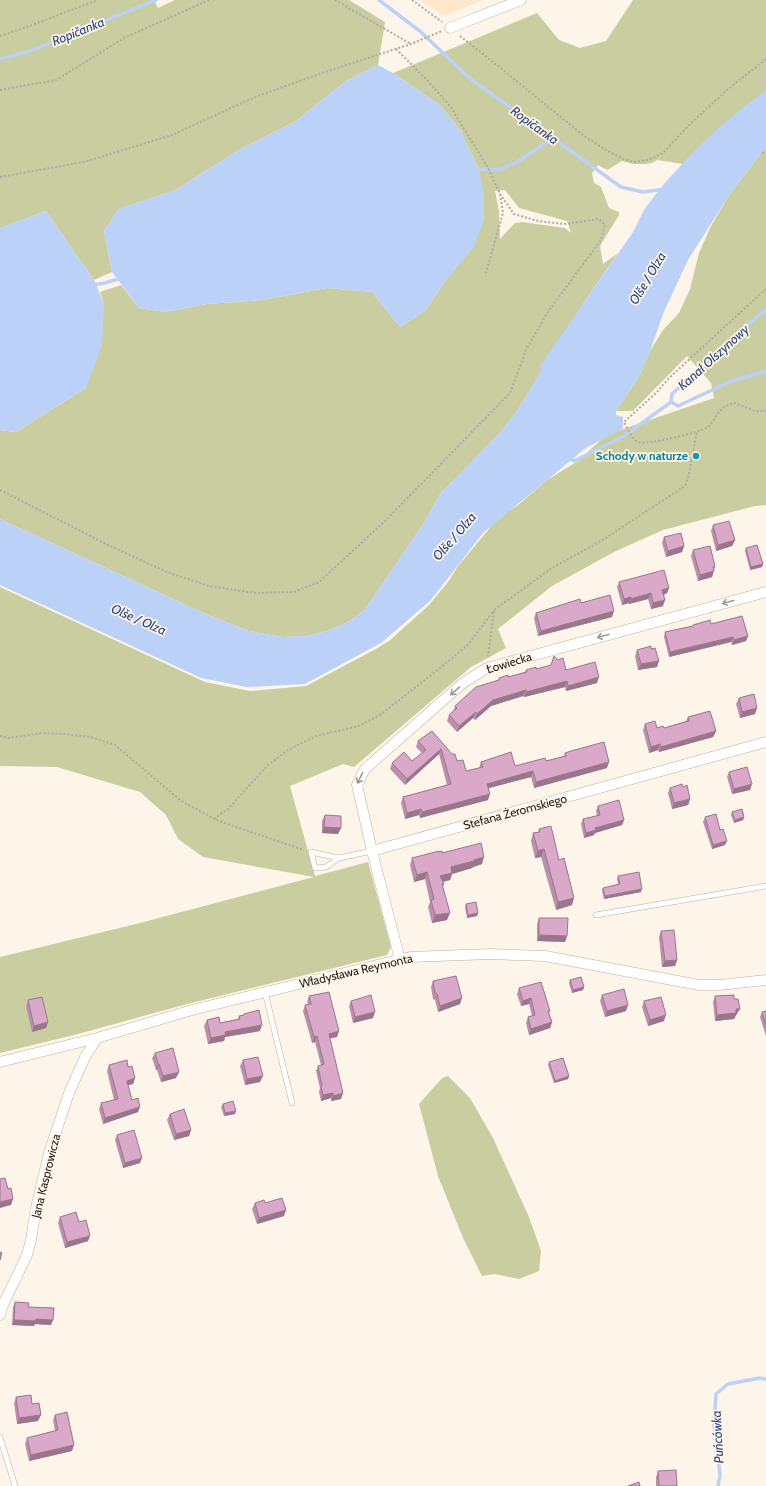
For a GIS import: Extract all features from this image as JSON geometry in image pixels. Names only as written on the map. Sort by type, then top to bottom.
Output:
[{"type":"street","points":[[445,30],[521,0]]},
{"type":"street","name":"Łowiecka","points":[[372,851],[357,786],[365,769],[463,683],[487,668],[766,592]]},
{"type":"street","name":"Stefana Żeromskiego","points":[[372,851],[766,742]]},
{"type":"street","points":[[372,851],[400,960]]},
{"type":"street","name":"Władysława Reymonta","points":[[0,1062],[97,1038],[192,1010],[410,957],[490,954],[545,956],[699,985],[719,985],[766,980]]},
{"type":"street","name":"Jana Kasprowicza","points":[[0,1315],[2,1307],[27,1256],[36,1208],[49,1153],[69,1093],[85,1057],[97,1038]]},
{"type":"lane","points":[[339,858],[311,852],[315,868],[326,867],[339,858],[372,851]]},
{"type":"lane","points":[[596,914],[766,886]]},
{"type":"lane","points":[[265,992],[292,1103]]},
{"type":"lane","points":[[0,1436],[15,1486]]},
{"type":"path","points":[[0,36],[98,0]]},
{"type":"path","points":[[0,90],[56,80],[124,38],[209,0]]},
{"type":"path","points":[[335,0],[411,44]]},
{"type":"path","points":[[412,0],[445,30],[482,53],[584,136],[623,159],[634,162],[648,160],[663,153],[688,126],[728,89],[766,60]]},
{"type":"path","points":[[0,177],[84,162],[172,135],[255,97],[411,44],[445,30]]},
{"type":"path","points":[[0,490],[108,545],[167,572],[209,586],[255,593],[294,592],[319,582],[383,523],[510,394],[526,350],[548,313],[601,240],[605,225],[599,219],[564,224],[514,214],[500,194],[487,166],[450,106],[428,81],[396,49]]},
{"type":"path","points":[[762,152],[766,154]]},
{"type":"path","points":[[486,273],[503,213],[500,194]]},
{"type":"path","points":[[766,289],[669,378],[656,393],[624,422],[634,438],[641,443],[660,441],[707,428],[721,410],[735,402],[756,411],[766,411]]},
{"type":"path","points":[[214,819],[228,809],[268,765],[288,750],[316,736],[359,726],[380,715],[468,645],[494,610],[552,568],[601,541],[685,486],[697,432]]},
{"type":"path","points":[[487,668],[494,610]]},
{"type":"path","points":[[0,736],[9,738],[42,733],[64,734],[91,737],[115,745],[180,800],[214,819],[311,852]]},
{"type":"shaded area","points":[[420,0],[484,0],[444,16]]},
{"type":"green space","points":[[0,0],[154,0],[158,8],[175,0],[349,0],[385,22],[378,65],[346,81],[296,121],[239,150],[176,190],[119,209],[104,231],[112,272],[94,280],[46,211],[0,228]]},
{"type":"green space","points":[[633,0],[766,0],[766,91],[723,125],[683,164],[657,160],[652,163],[645,164],[634,164],[622,161],[607,170],[598,165],[592,173],[594,183],[601,187],[609,208],[619,212],[619,215],[600,246],[603,264],[618,253],[583,304],[517,411],[499,434],[441,493],[422,526],[364,611],[346,623],[327,631],[307,636],[282,637],[249,631],[210,616],[0,519],[0,430],[16,432],[86,388],[104,304],[100,292],[121,285],[139,308],[165,312],[207,304],[262,300],[327,288],[372,292],[400,327],[425,311],[444,283],[479,170],[461,131],[440,105],[393,73],[537,13],[559,40],[580,48],[606,41]],"holes":[[[505,190],[519,208],[567,221],[571,233],[565,228],[522,222],[515,223],[500,239],[499,211],[495,191]]]},
{"type":"green space","points":[[766,149],[766,505],[755,506],[663,530],[614,552],[552,586],[498,629],[506,648],[471,667],[354,767],[343,764],[290,786],[315,876],[368,862],[391,947],[387,955],[187,1004],[78,1034],[0,1053],[0,957],[136,924],[314,877],[203,857],[178,839],[166,815],[140,792],[57,767],[0,766],[0,587],[205,682],[250,691],[306,686],[374,650],[389,641],[428,606],[448,582],[458,566],[499,517],[517,506],[547,480],[578,461],[604,437],[714,398],[711,383],[687,356],[633,411],[616,411],[640,375],[650,351],[663,330],[679,313],[690,289],[699,253],[711,226],[730,194],[762,152]]},
{"type":"green space","points":[[448,1076],[470,1098],[493,1138],[529,1217],[541,1251],[539,1271],[519,1279],[495,1274],[482,1276],[463,1238],[438,1176],[419,1104],[442,1078]]},
{"type":"water","points":[[378,65],[393,73],[440,105],[461,131],[479,170],[484,193],[484,220],[474,247],[444,283],[425,311],[400,327],[372,292],[327,288],[262,300],[207,304],[165,312],[139,308],[112,272],[104,231],[119,209],[176,190],[239,150],[296,121],[346,81]]},
{"type":"water","name":"Olše / Olza","points":[[766,91],[766,149],[762,152],[730,194],[688,260],[663,314],[640,375],[616,411],[616,415],[623,417],[623,429],[587,447],[483,533],[431,600],[381,643],[305,684],[247,687],[201,678],[0,585],[0,519],[210,616],[249,631],[282,637],[307,636],[327,631],[346,623],[364,611],[422,526],[441,493],[499,434],[517,411],[541,372],[540,366],[633,232],[644,210],[656,194],[685,161],[716,130]]},
{"type":"water","points":[[46,211],[94,280],[104,304],[102,345],[86,388],[16,432],[0,430],[0,228]]},
{"type":"building","points":[[729,521],[735,540],[718,545],[713,525]]},
{"type":"building","points":[[681,533],[684,546],[668,551],[664,537]]},
{"type":"building","points":[[757,545],[763,564],[751,567],[746,548]]},
{"type":"building","points":[[710,546],[715,566],[713,567],[714,571],[700,575],[693,550]]},
{"type":"building","points":[[664,570],[669,588],[662,590],[665,600],[653,603],[651,593],[631,599],[631,597],[624,599],[619,582]]},
{"type":"building","points":[[610,595],[614,611],[541,631],[536,613],[580,599],[581,603]]},
{"type":"building","points":[[742,616],[748,636],[734,640],[733,637],[670,652],[665,632],[693,626],[710,620],[711,624]]},
{"type":"building","points":[[651,646],[651,649],[655,648],[659,661],[641,664],[637,650]]},
{"type":"building","points":[[554,656],[558,660],[563,658],[566,670],[595,662],[599,677],[568,686],[567,681],[526,692],[526,690],[493,700],[477,714],[476,712],[459,726],[449,715],[457,708],[455,706],[476,687],[499,680],[499,678],[508,675],[508,677],[527,672],[526,670],[536,667],[536,669],[551,665]]},
{"type":"building","points":[[754,694],[757,708],[742,712],[739,698]]},
{"type":"building","points":[[710,711],[716,731],[661,747],[660,744],[651,747],[645,724],[655,721],[657,728],[663,726],[664,728],[689,721],[688,717]]},
{"type":"building","points":[[432,731],[452,754],[455,754],[457,761],[463,760],[466,771],[483,767],[481,762],[511,752],[515,766],[545,758],[546,761],[566,756],[565,753],[604,742],[609,762],[536,782],[533,771],[487,784],[490,794],[422,812],[421,809],[407,813],[403,797],[451,784],[441,749],[407,779],[392,763],[404,752],[412,761],[426,750],[418,741]]},
{"type":"building","points":[[747,767],[752,784],[734,789],[729,772]]},
{"type":"building","points":[[682,784],[683,787],[687,785],[690,799],[674,803],[670,788]]},
{"type":"building","points":[[619,800],[624,820],[595,828],[596,830],[586,833],[583,819],[600,815],[598,806]]},
{"type":"building","points":[[742,809],[744,817],[735,820],[732,812]]},
{"type":"building","points":[[716,814],[720,830],[723,829],[727,841],[713,845],[705,817]]},
{"type":"building","points":[[325,815],[341,816],[341,828],[324,827]]},
{"type":"building","points":[[551,826],[559,860],[564,858],[574,898],[558,902],[544,849],[538,851],[533,833],[540,832],[539,829]]},
{"type":"building","points":[[481,843],[484,857],[451,867],[452,873],[440,876],[444,884],[442,884],[450,913],[435,915],[431,900],[434,899],[427,872],[417,875],[412,858],[439,851],[442,851],[442,853]]},
{"type":"building","points":[[639,872],[642,889],[605,896],[603,888],[620,884],[618,876]]},
{"type":"building","points":[[476,902],[478,913],[468,915],[466,904]]},
{"type":"building","points":[[539,918],[568,918],[567,936],[539,935]]},
{"type":"building","points":[[674,930],[677,960],[665,961],[661,931]]},
{"type":"building","points":[[456,976],[462,998],[440,1006],[437,994],[435,993],[433,981]]},
{"type":"building","points":[[581,977],[584,987],[573,990],[570,980]]},
{"type":"building","points":[[541,982],[552,1022],[531,1029],[528,1017],[535,1015],[531,998],[523,1001],[519,988]]},
{"type":"building","points":[[624,989],[628,1005],[607,1011],[602,995]]},
{"type":"building","points":[[329,992],[339,1031],[329,1034],[343,1093],[333,1096],[333,1093],[323,1095],[318,1066],[324,1064],[317,1036],[314,1037],[305,1005],[311,1004],[309,996]]},
{"type":"building","points":[[371,995],[375,1012],[355,1017],[351,1001]]},
{"type":"building","points":[[734,995],[734,999],[738,999],[740,1009],[736,1009],[736,1013],[717,1015],[715,996]]},
{"type":"building","points":[[42,997],[48,1022],[34,1026],[28,1000]]},
{"type":"building","points":[[661,997],[666,1015],[650,1020],[644,1001]]},
{"type":"building","points":[[259,1010],[262,1025],[225,1032],[226,1035],[211,1038],[207,1020],[219,1017],[220,1023],[240,1019],[239,1016]]},
{"type":"building","points":[[766,1011],[766,1025],[762,1012]]},
{"type":"building","points":[[173,1048],[179,1072],[163,1076],[155,1053]]},
{"type":"building","points":[[258,1057],[263,1076],[247,1079],[243,1060]]},
{"type":"building","points":[[563,1058],[569,1076],[555,1081],[549,1062]]},
{"type":"building","points":[[127,1060],[128,1067],[132,1066],[135,1078],[127,1081],[132,1100],[138,1098],[140,1107],[105,1118],[101,1103],[118,1099],[109,1065]]},
{"type":"building","points":[[233,1101],[236,1111],[225,1113],[223,1104]]},
{"type":"building","points":[[184,1109],[191,1130],[176,1134],[170,1114]]},
{"type":"building","points":[[134,1130],[142,1158],[125,1163],[117,1135]]},
{"type":"building","points":[[5,1178],[8,1189],[11,1188],[13,1199],[0,1202],[0,1179]]},
{"type":"building","points":[[282,1198],[286,1210],[259,1218],[255,1203],[264,1200],[265,1203]]},
{"type":"building","points":[[76,1212],[79,1222],[86,1220],[90,1236],[67,1242],[60,1217]]},
{"type":"building","points":[[15,1302],[29,1303],[28,1307],[54,1308],[53,1320],[14,1320]]},
{"type":"building","points":[[31,1395],[32,1404],[39,1403],[41,1415],[19,1418],[16,1397]]},
{"type":"building","points":[[67,1412],[74,1445],[31,1455],[27,1438],[58,1430],[55,1415]]},
{"type":"building","points":[[676,1470],[677,1486],[659,1486],[658,1471]]},
{"type":"building","points":[[639,1482],[640,1486],[628,1486]]},
{"type":"waterway","name":"Ropičanka","points":[[0,59],[30,51],[156,0]]},
{"type":"waterway","name":"Ropičanka","points":[[379,0],[421,32],[468,77],[621,187],[643,192],[665,189]]},
{"type":"waterway","points":[[475,169],[499,170],[517,162],[553,138]]},
{"type":"waterway","points":[[92,285],[121,278]]},
{"type":"waterway","name":"Kanał Olszynowy","points":[[569,458],[574,461],[624,436],[671,402],[672,394],[746,326],[766,310]]},
{"type":"waterway","points":[[671,402],[678,406],[729,382],[766,371]]},
{"type":"waterway","name":"Puńcówka","points":[[718,1486],[720,1475],[714,1425],[716,1394],[728,1384],[760,1378],[766,1379]]},
{"type":"place","name":"Schody w naturze","points":[[696,456]]}]
